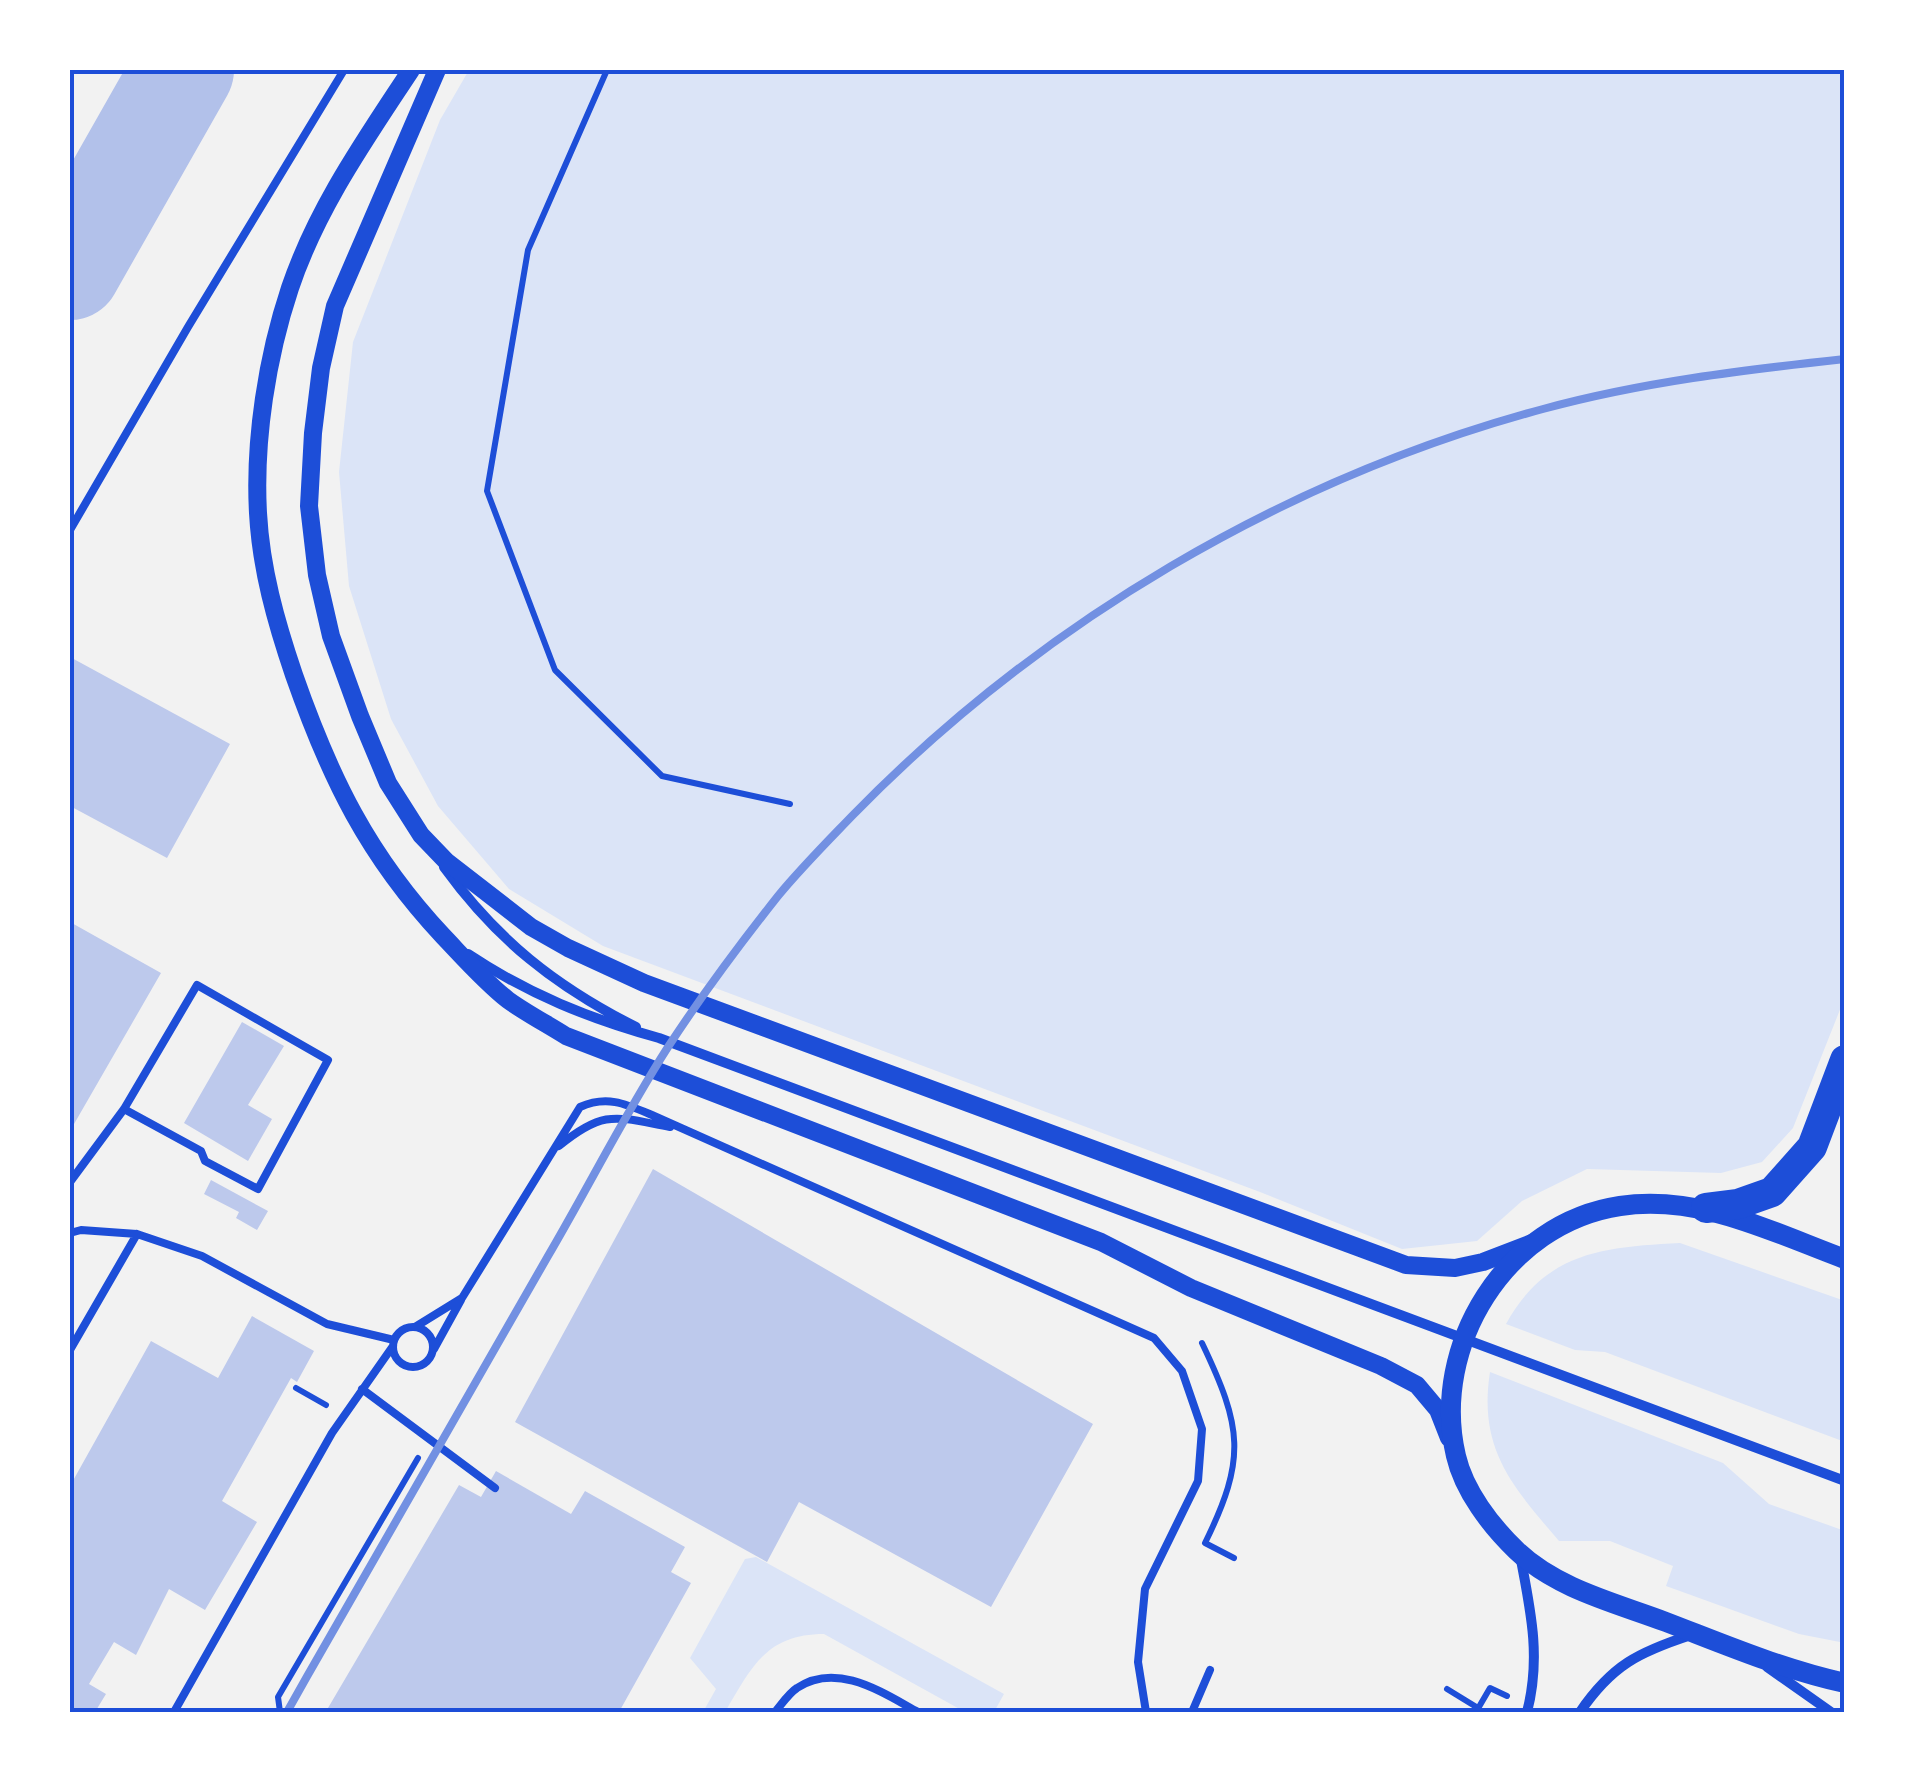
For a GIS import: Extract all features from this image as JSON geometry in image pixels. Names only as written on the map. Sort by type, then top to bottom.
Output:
[{"type":"highway","points":[[1706,1208],[1738,1204],[1772,1192],[1812,1147],[1845,1060]]},
{"type":"main road","points":[[1845,1259],[1706,1208],[1658,1203],[1616,1206],[1576,1220],[1537,1240],[1511,1260],[1484,1296],[1455,1366],[1452,1418],[1456,1458],[1482,1510],[1520,1554],[1556,1579],[1791,1670],[1845,1683]]},
{"type":"street","points":[[411,70],[318,220],[290,289],[271,366],[261,433],[258,512],[266,577],[278,629],[325,756],[350,812],[377,858],[478,974],[509,1001],[566,1036],[1102,1242],[1191,1288],[1381,1366],[1417,1385],[1438,1410],[1456,1458]]},
{"type":"street","points":[[437,70],[334,306],[321,368],[309,506],[317,574],[331,636],[388,783],[481,916],[516,951],[590,1003],[659,1038]]},
{"type":"street","points":[[421,834],[446,861],[531,927],[644,983],[1406,1265],[1455,1268],[1483,1262],[1537,1240]]},
{"type":"street","points":[[443,936],[500,974],[586,1017],[659,1038],[1845,1481]]},
{"type":"street","points":[[1520,1554],[1535,1634],[1536,1678],[1527,1712]]},
{"type":"street","points":[[1580,1712],[1626,1660],[1696,1634]]},
{"type":"street","points":[[1745,1653],[1831,1712]]},
{"type":"lane","points":[[70,530],[344,70]]},
{"type":"lane","points":[[70,1182],[124,1109],[196,985],[328,1060],[258,1188],[204,1161],[201,1151],[124,1109]]},
{"type":"lane","points":[[393,1343],[396,1359],[407,1366],[420,1366],[430,1358],[551,1152],[580,1108],[598,1099],[622,1103],[683,1129],[1154,1338],[1182,1371],[1202,1428],[1198,1480],[1145,1589],[1138,1662],[1146,1712]]},
{"type":"lane","points":[[551,1152],[586,1124],[608,1118],[683,1129]]},
{"type":"lane","points":[[70,1233],[81,1230],[137,1234],[202,1256],[327,1324],[393,1343]]},
{"type":"lane","points":[[70,1350],[137,1234]]},
{"type":"lane","points":[[174,1712],[332,1433],[402,1330],[416,1327],[462,1298]]},
{"type":"lane","points":[[416,1327],[431,1339],[430,1358]]},
{"type":"lane","points":[[362,1389],[495,1488]]},
{"type":"lane","points":[[1192,1712],[1210,1670]]},
{"type":"lane","points":[[775,1712],[796,1688],[821,1678],[844,1678],[876,1689],[918,1712]]},
{"type":"path","points":[[607,70],[528,250],[487,492],[555,670],[662,776],[790,804]]},
{"type":"path","points":[[280,1712],[278,1697],[419,1457]]},
{"type":"path","points":[[1446,1690],[1477,1710],[1490,1688]]},
{"type":"shaded area","points":[[469,70],[1845,70],[1845,997],[1793,1128],[1762,1162],[1721,1173],[1587,1169],[1522,1201],[1477,1241],[1402,1249],[603,946],[509,889],[438,806],[391,719],[349,586],[339,472],[353,342],[440,120]]},
{"type":"shaded area","points":[[1680,1243],[1845,1301],[1845,1442],[1605,1352],[1575,1350],[1506,1324],[1522,1300],[1559,1267],[1603,1251]]},
{"type":"shaded area","points":[[1490,1372],[1723,1463],[1769,1504],[1845,1531],[1845,1643],[1799,1634],[1666,1586],[1673,1566],[1610,1541],[1559,1541],[1502,1465],[1489,1423]]},
{"type":"shaded area","points":[[756,1557],[1004,1694],[994,1712],[965,1712],[824,1634],[788,1640],[774,1647],[752,1668],[725,1712],[703,1712],[716,1689],[690,1658],[745,1559]]},
{"type":"building","points":[[70,657],[230,744],[167,858],[70,806]]},
{"type":"building","points":[[70,922],[161,973],[70,1131]]},
{"type":"building","points":[[242,1022],[284,1046],[248,1105],[272,1119],[248,1161],[184,1123]]},
{"type":"building","points":[[653,1169],[1093,1424],[991,1607],[799,1502],[767,1562],[515,1422]]},
{"type":"building","points":[[211,1180],[268,1211],[257,1230],[236,1218],[239,1212],[204,1194]]},
{"type":"building","points":[[252,1316],[314,1351],[297,1382],[291,1378],[222,1501],[257,1522],[205,1610],[169,1589],[136,1655],[114,1642],[89,1684],[106,1694],[95,1712],[70,1712],[70,1486],[151,1341],[218,1378]]},
{"type":"building","points":[[496,1471],[571,1514],[585,1491],[685,1547],[671,1572],[691,1583],[619,1712],[336,1712],[328,1708],[459,1485],[481,1497]]},
{"type":"taxiway","points":[[70,269],[183,70]]},
{"type":"railway","points":[[287,1712],[668,1047],[787,886],[925,746],[1003,681],[1170,566],[1352,475],[1446,439],[1618,391],[1845,359]]}]
